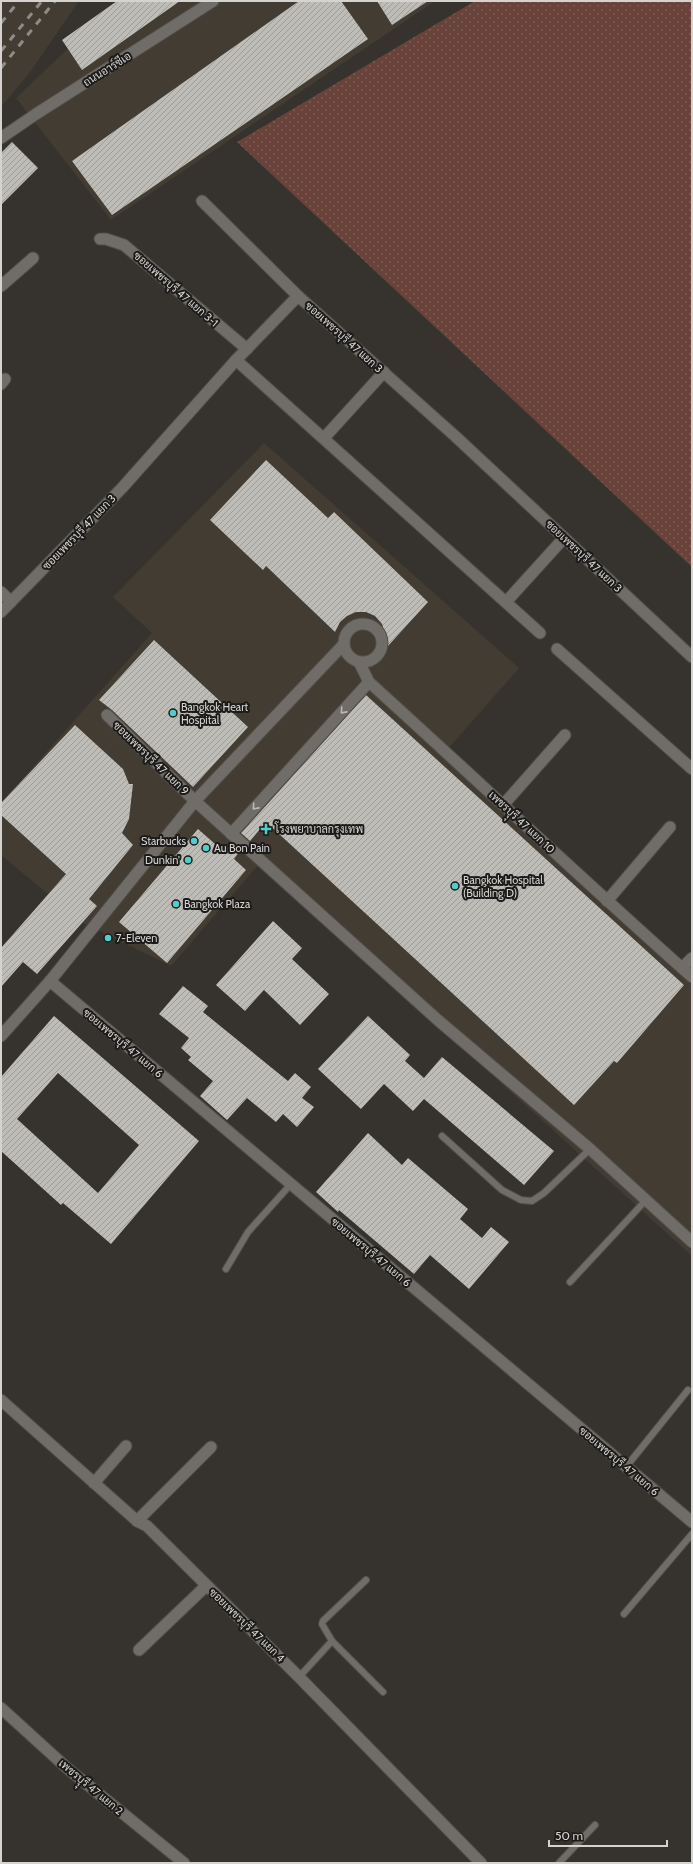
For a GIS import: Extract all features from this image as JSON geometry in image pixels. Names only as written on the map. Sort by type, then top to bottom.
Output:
[{"type":"street","name":"ถนนอาร์ซีเอ","points":[[1,138],[213,1]]},
{"type":"street","points":[[202,201],[298,296]]},
{"type":"street","name":"ซอยเพชรบุรี 47 แยก 3-1","points":[[100,239],[106,239],[124,245],[247,350]]},
{"type":"street","points":[[1,286],[34,258]]},
{"type":"street","name":"ซอยเพชรบุรี 47 แยก 3","points":[[1,612],[122,488],[236,360],[298,296],[456,436],[692,656]]},
{"type":"street","points":[[236,360],[540,633]]},
{"type":"street","points":[[324,438],[384,372]]},
{"type":"street","points":[[506,602],[564,538]]},
{"type":"street","points":[[1,592],[11,602]]},
{"type":"street","points":[[1,1036],[50,981],[195,801],[344,644],[347,632],[358,624],[364,624],[376,628],[382,639],[380,651],[371,660],[359,662],[349,655],[344,644]]},
{"type":"street","points":[[557,648],[692,769]]},
{"type":"street","name":"เพชรบุุรี 47 แยก 10","points":[[359,662],[369,682],[504,804],[607,901],[692,977]]},
{"type":"street","points":[[231,834],[369,682]]},
{"type":"street","name":"ซอยเพชรบุรี 47 แยก 9","points":[[107,716],[231,834],[439,1021],[590,1149],[692,1242]]},
{"type":"street","points":[[504,804],[565,735]]},
{"type":"street","points":[[607,901],[670,827]]},
{"type":"street","points":[[682,968],[692,958]]},
{"type":"street","name":"ซอยเพชรบุรี 47 แยก 6","points":[[50,981],[692,1522]]},
{"type":"street","name":"ซอยเพชรบุรี 47 แยก 4","points":[[1,1400],[137,1521],[147,1526],[299,1677],[481,1863]]},
{"type":"street","points":[[94,1483],[126,1446]]},
{"type":"street","points":[[137,1521],[211,1447]]},
{"type":"street","points":[[139,1650],[206,1586]]},
{"type":"street","name":"เพชรบุุรี 47 แยก 2","points":[[1,1708],[67,1768],[184,1863]]},
{"type":"lane","points":[[442,1136],[502,1190],[521,1200],[532,1201],[544,1193],[590,1149]]},
{"type":"lane","points":[[226,1270],[248,1232],[291,1184]]},
{"type":"lane","points":[[570,1282],[646,1200]]},
{"type":"lane","points":[[626,1467],[688,1390]]},
{"type":"lane","points":[[624,1614],[692,1534]]},
{"type":"lane","points":[[366,1580],[323,1621],[323,1628],[332,1641],[383,1692]]},
{"type":"lane","points":[[299,1677],[332,1641]]},
{"type":"lane","points":[[559,1863],[595,1825]]},
{"type":"shaded area","points":[[4,1],[79,1],[30,72],[1,107],[1,5]]},
{"type":"shaded area","points":[[118,1],[435,1],[111,220],[16,98]]},
{"type":"shaded area","points":[[475,1],[692,1],[692,567],[237,142]]},
{"type":"shaded area","name":"โรงพยาบาลกรุงเทพ","points":[[264,443],[519,668],[446,751],[692,977],[692,1256],[259,864],[171,966],[83,923],[1,855],[1,803],[152,633],[113,597]]},
{"type":"building","points":[[117,1],[180,1],[82,70],[62,40]]},
{"type":"building","points":[[299,1],[341,1],[368,39],[112,215],[72,161]]},
{"type":"building","points":[[377,1],[428,1],[392,25]]},
{"type":"building","points":[[12,142],[38,168],[1,205],[1,153]]},
{"type":"building","points":[[266,460],[328,518],[334,512],[428,602],[388,646],[382,624],[375,616],[366,612],[356,612],[347,616],[340,622],[335,632],[266,566],[263,570],[210,520]]},
{"type":"building","name":"Bangkok Heart Hospital","points":[[154,640],[248,727],[193,787],[112,710],[99,700]]},
{"type":"building","name":"Bangkok Hospital (Building D)","points":[[366,695],[684,985],[617,1063],[614,1061],[574,1105],[266,822],[250,841],[241,833]]},
{"type":"building","points":[[75,725],[123,769],[129,784],[133,784],[129,819],[122,833],[133,845],[89,899],[97,906],[37,974],[23,962],[1,987],[1,948],[66,874],[1,815],[1,803]]},
{"type":"building","name":"Bangkok Plaza","points":[[198,829],[223,851],[231,843],[240,851],[234,859],[246,870],[167,963],[119,922]]},
{"type":"building","points":[[273,921],[302,948],[292,959],[329,994],[300,1025],[264,990],[245,1011],[216,985]]},
{"type":"building","points":[[183,986],[208,1006],[203,1012],[288,1081],[295,1073],[311,1087],[302,1098],[314,1107],[297,1127],[283,1114],[276,1122],[247,1098],[227,1120],[200,1096],[213,1081],[188,1060],[191,1057],[181,1048],[189,1038],[159,1014]]},
{"type":"building","points":[[54,1016],[199,1141],[111,1244],[63,1203],[61,1205],[1,1151],[1,1077]],"holes":[[[58,1073],[139,1145],[98,1193],[17,1119]]]},
{"type":"building","points":[[368,1016],[410,1055],[405,1061],[424,1078],[442,1057],[554,1151],[524,1185],[424,1099],[413,1111],[384,1084],[361,1109],[318,1069]]},
{"type":"building","points":[[368,1133],[402,1165],[408,1158],[468,1209],[460,1219],[482,1238],[491,1227],[509,1242],[469,1289],[430,1255],[414,1274],[339,1210],[338,1212],[316,1192]]},
{"type":"railway","points":[[1,23],[19,1]]},
{"type":"railway","points":[[1,51],[42,1]]},
{"type":"railway","points":[[1,68],[55,1]]},
{"type":"place","name":"Bangkok Heart Hospital","points":[[173,713]]},
{"type":"place","name":"โรงพยาบาลกรุงเทพ","points":[[266,829]]},
{"type":"place","name":"Starbucks","points":[[194,841]]},
{"type":"place","name":"Au Bon Pain","points":[[206,848]]},
{"type":"place","name":"Dunkin'","points":[[188,860]]},
{"type":"place","name":"Bangkok Hospital (Building D)","points":[[455,886]]},
{"type":"place","name":"Bangkok Plaza","points":[[176,904]]},
{"type":"place","name":"7-Eleven","points":[[108,938]]}]
